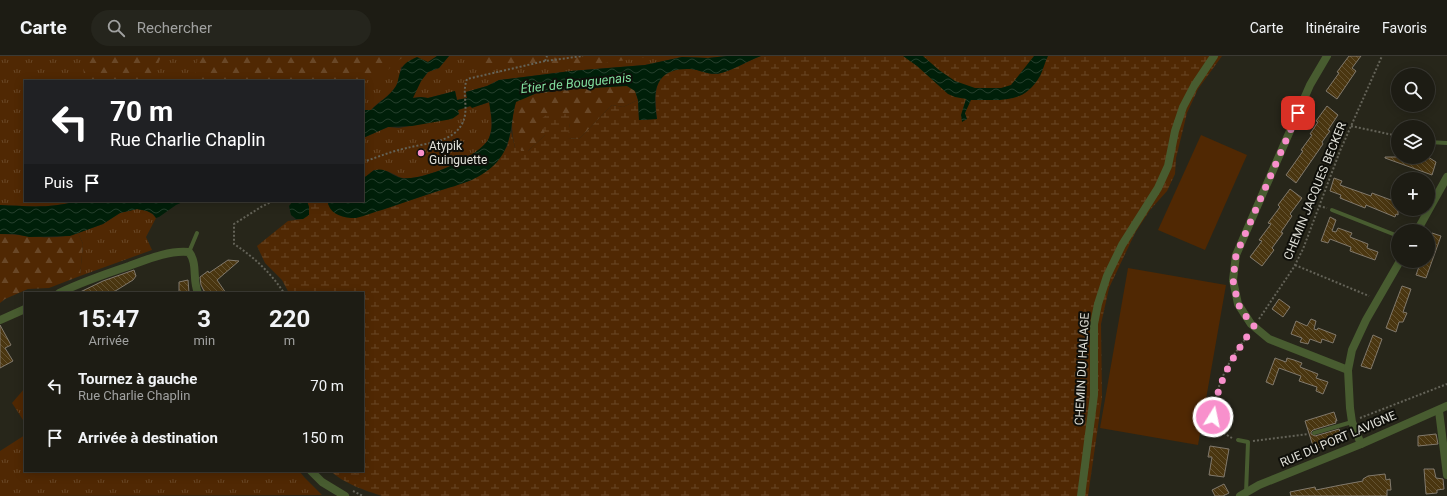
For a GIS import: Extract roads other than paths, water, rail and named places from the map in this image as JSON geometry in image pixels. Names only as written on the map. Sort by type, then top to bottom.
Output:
[{"type":"street","name":"CHEMIN DU HALAGE","points":[[1082,496],[1094,395],[1094,324],[1098,304],[1107,276],[1122,245],[1158,188],[1168,166],[1175,131],[1183,107],[1194,86],[1214,56]]},
{"type":"street","points":[[1327,56],[1310,85],[1236,255],[1233,280],[1238,304],[1251,324],[1269,339],[1348,370]]},
{"type":"street","points":[[1421,224],[1447,177]]},
{"type":"street","points":[[61,292],[83,282],[154,257],[181,251],[189,252],[194,258],[195,286],[198,292]]},
{"type":"street","points":[[1362,444],[1352,422],[1348,370],[1352,350],[1396,268]]},
{"type":"street","points":[[0,320],[24,308]]},
{"type":"street","name":"RUE DU PORT LAVIGNE","points":[[1244,495],[1259,486],[1362,444],[1439,411],[1447,406]]},
{"type":"street","points":[[1439,411],[1447,475]]},
{"type":"street","points":[[312,472],[322,482],[345,496]]},
{"type":"lane","points":[[1435,142],[1447,143]]},
{"type":"lane","points":[[1332,210],[1391,233]]},
{"type":"lane","points":[[189,252],[197,234]]},
{"type":"lane","points":[[1314,433],[1352,422]]},
{"type":"lane","points":[[1238,440],[1248,442],[1244,495]]},
{"type":"water","name":"Étier de Bouguenais","points":[[437,56],[449,56],[439,68],[428,72],[421,81],[413,98],[428,98],[455,91],[457,100],[467,98],[466,92],[487,86],[499,80],[571,71],[645,65],[682,57],[708,58],[727,56],[761,56],[730,70],[717,74],[691,69],[679,69],[670,72],[663,77],[656,90],[655,99],[657,119],[639,120],[638,100],[635,91],[627,86],[558,90],[537,93],[516,102],[506,148],[497,162],[481,175],[464,183],[356,218],[347,218],[338,215],[331,209],[328,202],[364,202],[364,177],[374,171],[379,169],[403,178],[419,177],[430,174],[454,164],[476,152],[489,138],[492,125],[489,102],[472,108],[470,106],[458,110],[459,114],[452,119],[412,126],[388,127],[364,138],[364,110],[371,110],[394,90],[397,85],[400,72],[407,62],[417,57],[428,62]]},
{"type":"water","points":[[903,56],[923,56],[955,81],[975,88],[1001,88],[1011,85],[1034,56],[1048,56],[1040,76],[1033,86],[1026,92],[1018,97],[1010,99],[971,100],[965,113],[967,119],[962,122],[961,115],[966,99],[948,94],[917,66]]},
{"type":"water","points":[[73,202],[183,202],[156,218],[153,214],[147,211],[137,209],[120,213],[103,224],[70,236],[29,237],[15,234],[0,234],[0,205],[48,206]]},
{"type":"water","points":[[292,202],[307,202],[309,215],[303,219],[296,219],[291,215],[289,206]]},
{"type":"place","name":"Atypik Guinguette","points":[[421,153]]}]
